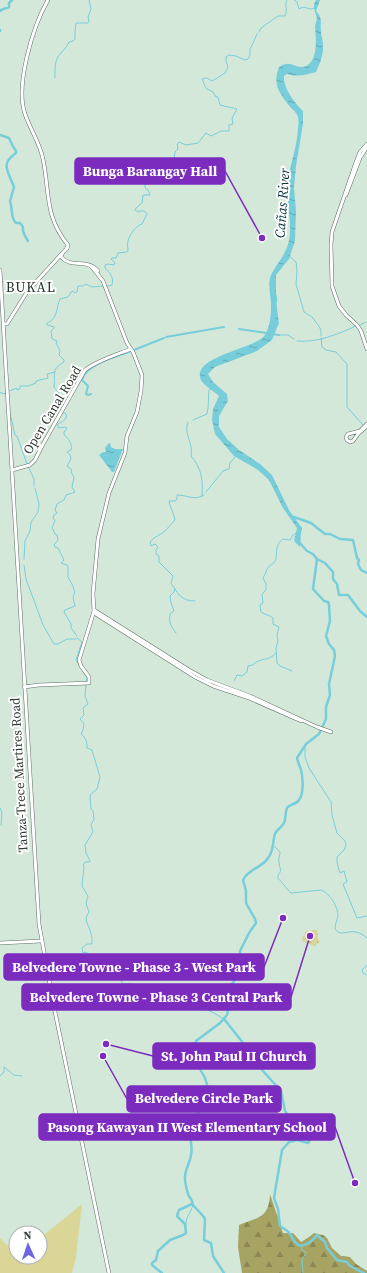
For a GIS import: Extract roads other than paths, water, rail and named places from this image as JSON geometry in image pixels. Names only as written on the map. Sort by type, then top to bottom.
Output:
[{"type":"main road","points":[[4,324],[7,324],[27,292],[69,246],[57,234],[51,221],[45,195],[42,158],[23,114],[21,103],[22,75],[28,46],[36,20],[47,0]]},
{"type":"main road","points":[[367,144],[360,152],[353,169],[334,226],[330,245],[332,286],[334,293],[342,310],[357,325],[367,348]]},
{"type":"main road","points":[[367,148],[360,158],[335,226],[332,245],[334,286],[338,299],[344,309],[359,324],[367,342]]},
{"type":"main road","points":[[24,687],[89,683],[89,677],[81,666],[80,660],[94,612],[94,584],[98,539],[109,493],[125,453],[127,436],[137,412],[141,391],[142,375],[104,281],[93,267],[81,263],[74,264],[63,259],[61,257],[62,254]]},
{"type":"main road","points":[[93,267],[103,281],[131,350]]},
{"type":"main road","name":"Tanza-Trece Martires Road","points":[[0,270],[36,896],[41,941],[109,1273]]},
{"type":"main road","name":"Open Canal Road","points":[[12,470],[30,465],[35,460],[85,370],[102,361],[131,350]]},
{"type":"main road","points":[[367,425],[351,442],[346,440],[348,434],[360,431],[367,425]]},
{"type":"main road","points":[[352,434],[355,438]]},
{"type":"main road","points":[[94,612],[215,684],[250,696],[317,727]]},
{"type":"main road","points":[[94,612],[200,680],[249,698],[291,717],[331,732]]},
{"type":"main road","points":[[0,943],[41,941]]},
{"type":"water","points":[[316,0],[320,0],[316,11],[320,18],[323,44],[319,65],[316,72],[302,75],[287,74],[284,76],[287,90],[293,100],[303,111],[303,124],[294,188],[296,211],[295,241],[289,259],[276,275],[276,301],[279,323],[272,340],[257,351],[215,367],[208,374],[213,382],[227,394],[228,401],[219,416],[219,427],[227,439],[239,450],[260,464],[272,475],[289,510],[302,528],[300,547],[294,541],[297,528],[283,508],[269,480],[258,470],[234,456],[215,434],[212,420],[213,409],[219,396],[202,382],[200,372],[205,365],[214,359],[259,340],[265,335],[268,328],[271,310],[269,285],[270,278],[288,245],[290,227],[287,184],[296,145],[298,122],[297,114],[278,89],[276,79],[279,67],[283,65],[291,64],[304,67],[311,62],[316,47],[315,27],[317,18],[314,7]]},
{"type":"water","points":[[109,443],[111,447],[115,449],[123,449],[114,472],[112,472],[99,455],[106,452],[105,448]]},
{"type":"waterway","points":[[0,11],[9,7],[9,3],[12,0]]},
{"type":"waterway","points":[[55,78],[55,65],[57,58],[69,42],[75,39],[76,23],[88,23],[89,21],[88,17],[91,9],[89,0]]},
{"type":"waterway","points":[[259,32],[261,28],[278,16],[285,16],[287,0]]},
{"type":"waterway","points":[[294,0],[297,2],[299,9],[303,7],[311,9],[315,8]]},
{"type":"waterway","points":[[108,286],[112,285],[112,277],[105,268],[105,265],[114,265],[115,263],[111,259],[116,258],[118,253],[128,251],[130,236],[136,228],[142,224],[147,214],[144,211],[138,212],[135,210],[142,203],[143,195],[150,195],[148,190],[145,188],[145,184],[159,183],[172,176],[173,169],[168,166],[167,163],[174,159],[175,152],[178,149],[177,144],[179,142],[186,145],[198,143],[206,133],[211,136],[221,131],[229,131],[229,125],[233,124],[232,118],[237,109],[220,105],[218,97],[207,89],[202,79],[207,78],[212,81],[225,73],[228,67],[226,57],[229,55],[245,60],[248,59],[250,49],[257,34]]},
{"type":"waterway","points":[[0,135],[9,138],[16,151],[7,164],[8,172],[14,187],[10,201],[13,219],[16,223],[20,223],[23,227],[23,232],[28,241]]},
{"type":"waterway","points":[[289,256],[296,262],[296,284],[304,312],[312,317],[318,325],[321,330],[321,336]]},
{"type":"waterway","points":[[62,408],[59,403],[59,393],[54,387],[54,375],[55,370],[64,362],[64,360],[59,355],[60,351],[56,343],[57,341],[52,339],[51,331],[54,327],[47,325],[47,323],[55,316],[60,299],[68,297],[73,291],[75,293],[77,292],[78,286],[83,286],[86,284],[92,287],[103,286]]},
{"type":"waterway","name":"Cañas River","points":[[275,294],[275,305]]},
{"type":"waterway","points":[[360,325],[366,322]]},
{"type":"waterway","points":[[297,341],[313,341],[335,335],[356,326]]},
{"type":"waterway","points":[[166,337],[224,327]]},
{"type":"waterway","points":[[239,329],[267,333]]},
{"type":"waterway","points":[[272,334],[279,335]]},
{"type":"waterway","points":[[279,335],[288,335],[294,339]]},
{"type":"waterway","points":[[134,350],[164,338]]},
{"type":"waterway","points":[[321,338],[322,347],[326,350],[336,352],[347,364],[347,407],[363,425]]},
{"type":"waterway","points":[[91,394],[86,394],[88,386],[82,380],[84,375],[101,362],[129,352]]},
{"type":"waterway","points":[[9,391],[17,388],[17,390],[20,389],[20,386],[28,386],[36,383],[36,381],[48,378],[47,374],[55,372]]},
{"type":"waterway","points":[[193,420],[207,414],[209,390],[211,389]]},
{"type":"waterway","points":[[0,392],[6,394]]},
{"type":"waterway","points":[[63,412],[66,414],[66,418],[57,425],[59,428],[67,428],[64,435],[70,441],[71,446],[71,450],[67,452],[71,459],[67,466],[72,470],[71,472],[74,477],[72,487],[75,492],[66,495],[64,500],[57,504],[55,510],[57,513],[54,515],[53,518],[55,521],[52,527],[58,540],[54,545],[58,548],[64,560],[61,563],[67,565],[68,567],[68,577],[75,591],[73,598],[75,606],[65,610],[64,612],[71,624],[71,628],[77,636]]},
{"type":"waterway","points":[[10,417],[15,435],[17,436],[27,464]]},
{"type":"waterway","points":[[188,422],[187,431],[192,452],[191,456],[200,470],[202,496]]},
{"type":"waterway","points":[[206,492],[223,471],[229,469],[230,463],[235,457]]},
{"type":"waterway","points":[[28,466],[34,479],[34,486]]},
{"type":"waterway","points":[[24,559],[25,541],[30,531],[31,522],[38,512],[39,504],[35,488]]},
{"type":"waterway","points":[[195,601],[186,600],[178,594],[171,583],[173,576],[159,562],[159,556],[156,554],[158,547],[155,544],[151,546],[150,542],[164,532],[175,520],[169,501],[175,501],[177,499],[177,495],[194,498],[204,495]]},
{"type":"waterway","points":[[294,517],[311,523],[325,534],[330,534],[340,539],[353,540],[357,558],[359,560],[358,564],[361,570],[367,573]]},
{"type":"waterway","points":[[292,671],[280,666],[277,663],[276,648],[279,627],[273,624],[273,618],[261,612],[260,605],[263,603],[262,594],[266,590],[266,584],[263,578],[268,568],[276,559],[277,548],[283,539],[290,540],[296,533]]},
{"type":"waterway","name":"Cañas River","points":[[224,1273],[213,1256],[211,1243],[204,1240],[205,1219],[193,1205],[185,1183],[185,1173],[192,1152],[190,1129],[194,1119],[210,1100],[205,1078],[193,1057],[193,1047],[196,1041],[220,1023],[227,1015],[228,989],[237,977],[240,951],[256,923],[246,903],[246,891],[243,880],[248,873],[268,858],[272,851],[275,834],[285,821],[287,808],[298,802],[301,797],[303,785],[301,770],[297,758],[306,744],[319,734],[326,719],[326,707],[330,695],[329,684],[335,656],[334,650],[329,644],[326,636],[330,621],[329,605],[328,602],[324,601],[313,589],[317,559],[299,542]]},
{"type":"waterway","points":[[317,559],[325,563],[333,572],[333,579],[337,584],[339,595],[348,595],[360,611],[367,617]]},
{"type":"waterway","points":[[24,565],[26,579],[43,625],[54,644],[58,644],[67,639],[76,639]]},
{"type":"waterway","points":[[175,589],[170,596],[174,611],[170,614],[170,622],[176,633]]},
{"type":"waterway","points":[[77,638],[82,642],[76,660],[87,678],[86,682]]},
{"type":"waterway","points":[[234,681],[237,675],[242,676],[247,672],[248,666],[253,665],[258,661],[270,658],[276,653]]},
{"type":"waterway","points":[[86,685],[85,696],[88,704],[83,708],[84,715],[80,719],[84,724],[81,734],[86,740],[87,748],[92,750],[100,777],[97,789],[90,796],[91,809],[93,811],[94,819],[91,825],[93,832],[85,845],[86,853],[90,862],[85,862],[83,865],[82,886],[88,896],[86,903],[89,912],[86,921],[92,936],[92,944],[87,944],[82,948],[83,953],[86,952],[88,954],[85,964],[89,967],[107,965],[120,975],[123,984],[131,984],[176,994],[224,1019]]},
{"type":"waterway","points":[[305,745],[305,757],[309,768],[331,802],[332,815],[337,833],[345,841],[346,845],[344,850],[337,857],[340,873],[344,871],[347,882],[343,884],[357,918],[367,916]]},
{"type":"waterway","points":[[0,808],[2,813],[1,825]]},
{"type":"waterway","points":[[274,846],[280,852],[279,861],[281,870],[278,878],[291,893],[321,890],[330,897],[337,909],[338,916],[335,929],[339,933],[356,932],[367,938]]},
{"type":"waterway","points":[[367,965],[362,970],[363,973],[367,975]]},
{"type":"waterway","points":[[224,1019],[248,1049],[255,1062],[281,1091],[285,1111],[288,1115],[310,1121],[315,1131],[308,1143],[297,1140],[289,1142],[282,1150],[274,1198],[278,1209],[280,1226],[288,1231],[296,1243],[300,1246],[303,1246],[313,1240],[317,1235],[325,1242],[327,1248],[337,1260],[347,1262],[350,1266],[364,1273]]},
{"type":"waterway","points":[[0,1076],[4,1072],[4,1067],[14,1075],[22,1076]]},
{"type":"waterway","name":"Cañas River","points":[[162,1273],[152,1265],[152,1263],[156,1260],[158,1251],[170,1240],[186,1233],[185,1224],[177,1216],[179,1210],[192,1204]]},
{"type":"waterway","points":[[186,1226],[186,1220],[193,1205]]},
{"type":"waterway","points":[[301,1246],[302,1250],[306,1252],[302,1259],[303,1273]]},
{"type":"place","name":"Bunga Barangay Hall","points":[[262,238]]},
{"type":"place","name":"Belvedere Towne - Phase 3 - West Park","points":[[283,918]]},
{"type":"place","name":"Belvedere Towne - Phase 3 Central Park","points":[[310,936]]},
{"type":"place","name":"St. John Paul II Church","points":[[106,1044]]},
{"type":"place","name":"Belvedere Circle Park","points":[[103,1056]]},
{"type":"place","name":"Pasong Kawayan II West Elementary School","points":[[355,1183]]},
{"type":"district","name":"BUKAL","points":[[31,287]]}]
